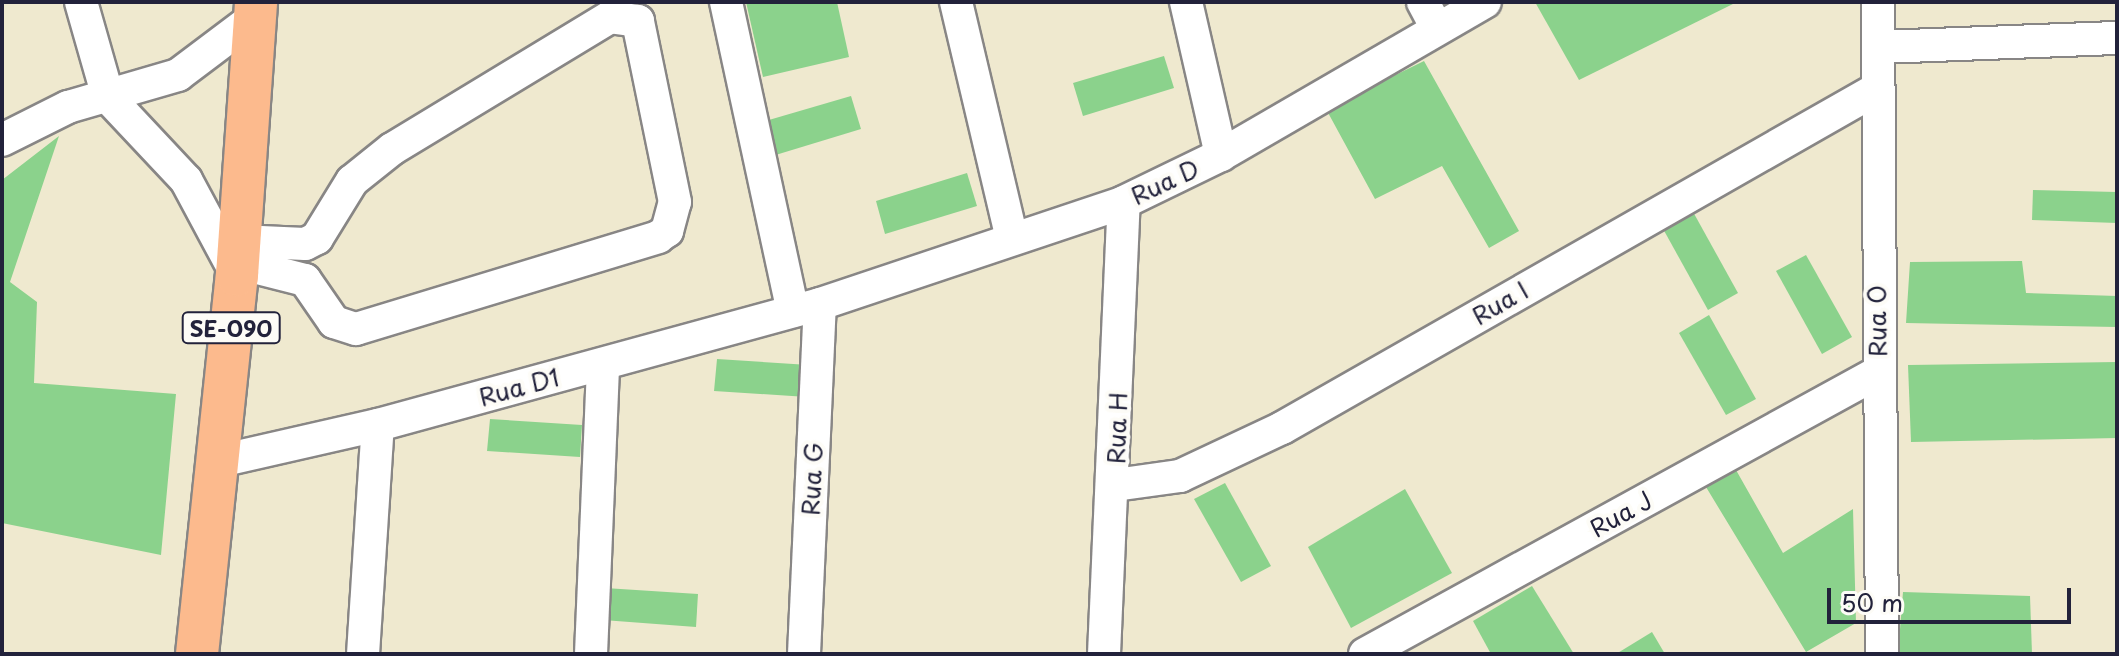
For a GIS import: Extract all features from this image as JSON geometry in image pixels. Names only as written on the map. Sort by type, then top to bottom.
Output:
[{"type":"main road","name":"SE-090","points":[[197,654],[238,260],[256,10]]},
{"type":"street","points":[[81,2],[108,97],[186,180],[238,260],[305,280],[334,322],[356,329],[658,237],[667,231],[675,202],[638,21],[610,17],[392,149],[352,181],[317,238],[305,244],[238,260]]},
{"type":"street","name":"Rua G","points":[[726,2],[806,307],[804,654]]},
{"type":"street","points":[[956,2],[1011,234]]},
{"type":"street","points":[[1186,2],[1221,155]]},
{"type":"street","name":"Rua D","points":[[806,307],[1011,234],[1124,202],[1221,155],[1430,15],[1485,2]]},
{"type":"street","name":"Rua O","points":[[1875,649],[1875,90],[1881,47],[1878,2]]},
{"type":"street","points":[[2,140],[48,115],[188,70],[256,10]]},
{"type":"street","points":[[1881,47],[2117,38]]},
{"type":"street","name":"Rua I","points":[[1115,485],[1180,476],[1282,428],[1875,90]]},
{"type":"street","name":"Rua H","points":[[1104,654],[1115,485],[1124,202]]},
{"type":"street","name":"Rua D1","points":[[215,462],[378,425],[806,307]]},
{"type":"street","points":[[591,654],[603,364]]},
{"type":"street","name":"Rua J","points":[[1365,654],[1877,373]]},
{"type":"street","points":[[363,654],[378,425]]},
{"type":"green space","points":[[746,2],[837,2],[849,57],[763,77]]},
{"type":"green space","points":[[1535,2],[1737,2],[1579,80]]},
{"type":"green space","points":[[1164,56],[1174,88],[1083,116],[1073,83]]},
{"type":"green space","points":[[1424,61],[1519,231],[1489,248],[1442,166],[1375,199],[1326,109]]},
{"type":"green space","points":[[851,96],[861,129],[769,157],[759,123]]},
{"type":"green space","points":[[59,136],[10,282],[37,302],[34,383],[176,394],[161,555],[2,523],[2,180]]},
{"type":"green space","points":[[967,173],[977,206],[885,234],[876,201]]},
{"type":"green space","points":[[2033,190],[2117,192],[2117,223],[2032,220]]},
{"type":"green space","points":[[1692,210],[1738,293],[1708,310],[1662,227]]},
{"type":"green space","points":[[1806,255],[1852,337],[1822,354],[1776,271]]},
{"type":"green space","points":[[2022,261],[2026,293],[2117,296],[2117,327],[1906,323],[1910,262]]},
{"type":"green space","points":[[1709,315],[1756,399],[1726,415],[1679,333]]},
{"type":"green space","points":[[717,359],[809,365],[807,397],[714,391]]},
{"type":"green space","points":[[2117,362],[2117,438],[1911,442],[1908,365]]},
{"type":"green space","points":[[490,419],[582,425],[580,457],[487,451]]},
{"type":"green space","points":[[1736,470],[1783,553],[1853,509],[1856,623],[1806,652],[1706,487]]},
{"type":"green space","points":[[1225,483],[1271,566],[1241,582],[1194,499]]},
{"type":"green space","points":[[1405,489],[1452,573],[1351,628],[1308,547]]},
{"type":"green space","points":[[1532,586],[1574,654],[1491,654],[1473,621]]},
{"type":"green space","points":[[605,588],[698,594],[696,627],[603,620]]},
{"type":"green space","points":[[1903,592],[2030,596],[2032,654],[1898,654]]},
{"type":"green space","points":[[1652,632],[1665,654],[1616,654]]}]
